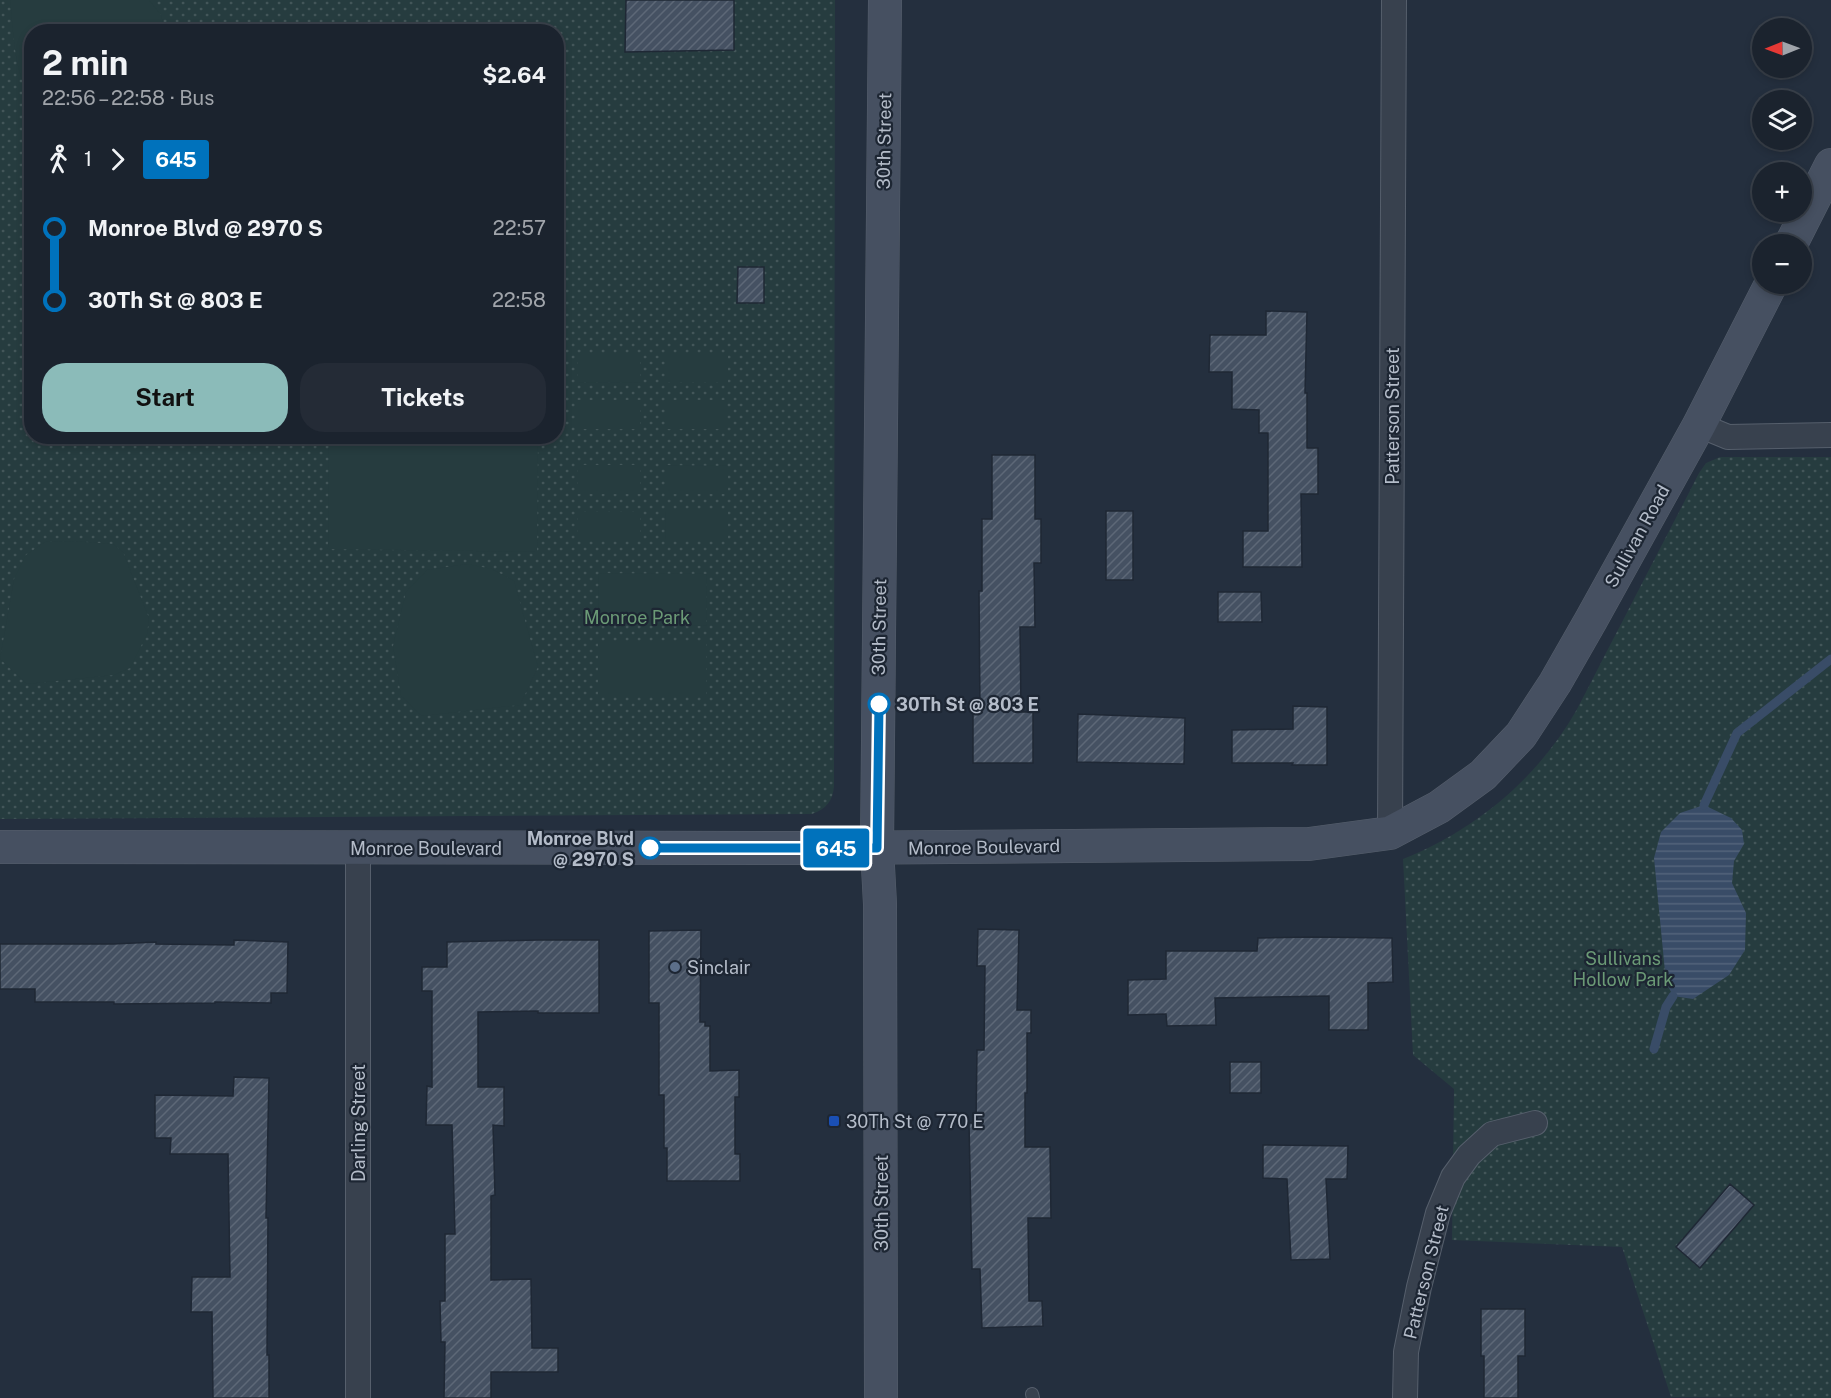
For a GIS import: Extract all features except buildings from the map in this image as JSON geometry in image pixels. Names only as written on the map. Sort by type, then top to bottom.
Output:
[{"type":"street","name":"30th Street","points":[[881,1398],[880,904],[877,848],[885,0]]},
{"type":"street","name":"Patterson Street","points":[[1390,833],[1394,0]]},
{"type":"street","points":[[1796,234],[1831,165]]},
{"type":"street","name":"Sullivan Road","points":[[1483,775],[1521,735],[1555,683],[1699,425],[1766,294]]},
{"type":"street","points":[[1699,425],[1728,437],[1831,435]]},
{"type":"street","name":"Monroe Boulevard","points":[[0,847],[877,848],[1309,844],[1390,833],[1439,807],[1483,775]]},
{"type":"street","name":"Darling Street","points":[[358,848],[358,1398]]},
{"type":"street","name":"Patterson Street","points":[[1406,1398],[1406,1352],[1419,1287],[1438,1213],[1453,1177],[1469,1155],[1492,1134],[1535,1123]]},
{"type":"green space","name":"Monroe Park","points":[[0,0],[835,0],[834,786],[832,796],[825,807],[812,814],[0,819]]},
{"type":"green space","points":[[10,0],[149,0],[161,15],[163,24],[24,24],[24,84],[13,36]]},
{"type":"green space","points":[[578,354],[640,354],[640,383],[578,382]]},
{"type":"green space","points":[[665,354],[728,354],[728,382],[665,382]]},
{"type":"green space","points":[[577,400],[640,400],[640,429],[577,429]]},
{"type":"green space","points":[[665,400],[727,400],[727,429],[665,429]]},
{"type":"green space","points":[[329,444],[538,444],[537,552],[328,549]]},
{"type":"green space","name":"Sullivans Hollow Park","points":[[1720,457],[1831,457],[1831,1398],[1671,1397],[1622,1247],[1452,1240],[1454,1089],[1413,1055],[1403,859],[1430,847],[1479,817],[1502,800],[1543,759],[1576,711],[1699,473],[1706,463]]},
{"type":"green space","points":[[578,465],[640,465],[640,494],[578,494]]},
{"type":"green space","points":[[666,465],[728,466],[728,494],[666,494]]},
{"type":"green space","points":[[666,511],[728,511],[728,540],[665,540]]},
{"type":"green space","points":[[578,512],[640,512],[640,541],[578,541]]},
{"type":"green space","points":[[45,542],[113,544],[123,552],[149,618],[147,634],[130,668],[114,675],[27,684],[0,659],[14,579],[26,555]]},
{"type":"green space","points":[[467,564],[492,569],[514,581],[538,667],[520,705],[422,716],[401,696],[393,646],[406,592],[427,570]]},
{"type":"green space","points":[[599,573],[707,574],[706,626],[598,625]]},
{"type":"green space","points":[[598,643],[706,643],[706,695],[598,695]]},
{"type":"water","points":[[1704,805],[1731,818],[1742,830],[1744,844],[1734,861],[1732,883],[1746,913],[1745,950],[1729,975],[1693,999],[1673,996],[1666,982],[1654,858],[1661,832],[1680,813]]},
{"type":"waterway","points":[[1704,805],[1737,733],[1831,659]]},
{"type":"waterway","points":[[1654,1049],[1666,1007],[1673,996]]},
{"type":"bus line","name":"645","points":[[650,848],[877,848],[879,704]]},
{"type":"place","name":"30Th St @ 803 E","points":[[879,704]]},
{"type":"place","name":"Monroe Blvd @ 2970 S","points":[[650,848]]},
{"type":"place","name":"Sinclair","points":[[675,967]]},
{"type":"place","name":"30Th St @ 770 E","points":[[834,1121]]}]
